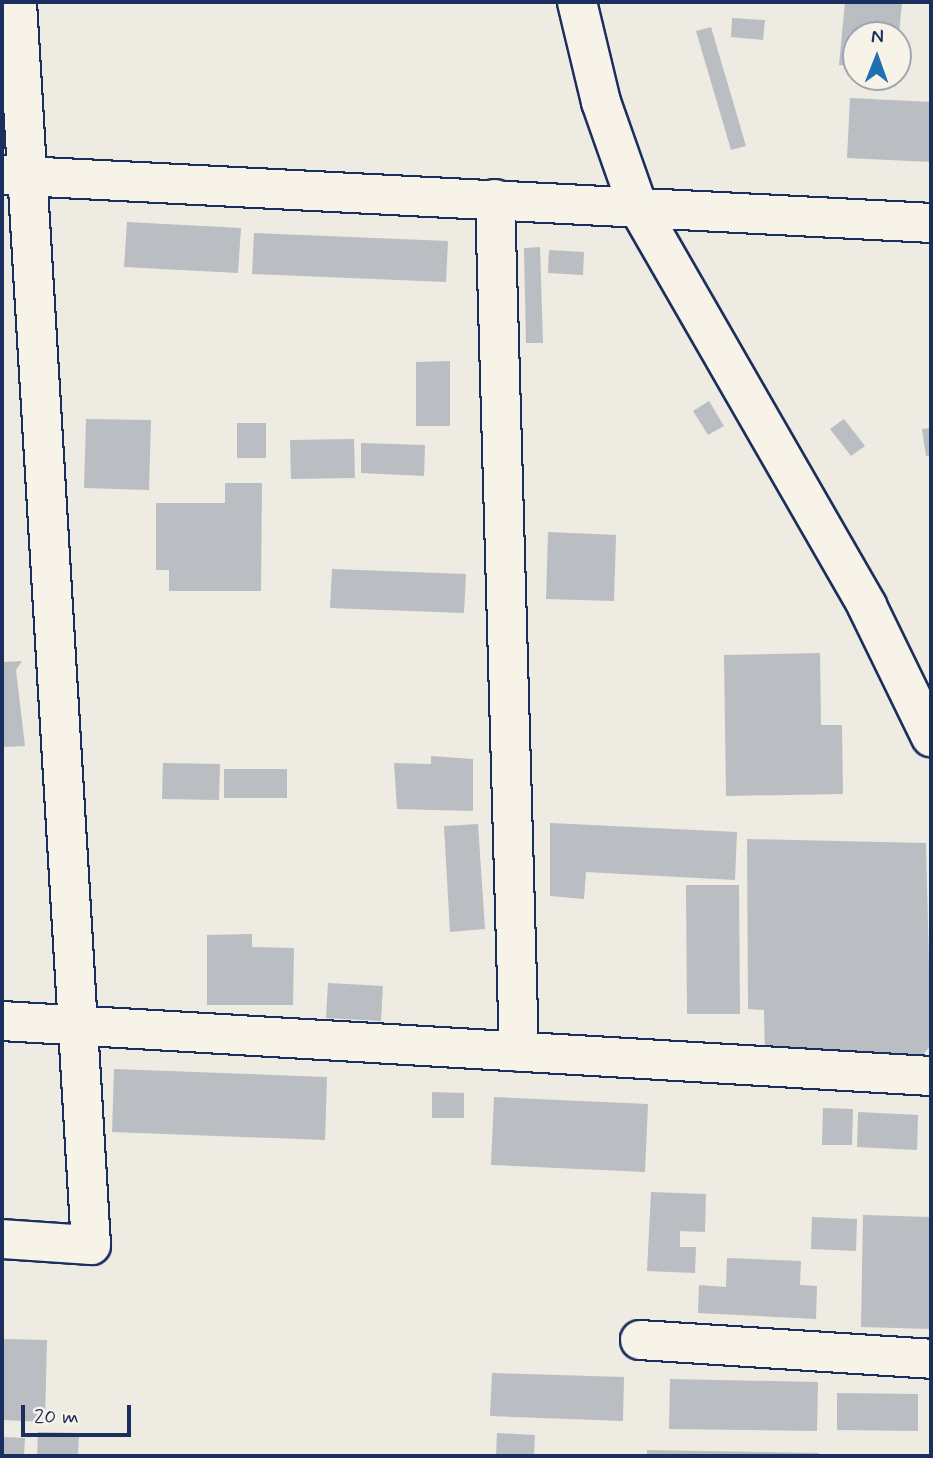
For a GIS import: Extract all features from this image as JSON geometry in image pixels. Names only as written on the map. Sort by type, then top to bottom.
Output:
[{"type":"street","points":[[2,1239],[91,1245],[78,1026],[15,175],[18,2]]},
{"type":"street","points":[[577,2],[601,102],[638,207],[867,606],[931,737]]},
{"type":"street","points":[[15,175],[931,223]]},
{"type":"street","points":[[495,199],[519,1052]]},
{"type":"street","points":[[2,1021],[931,1076]]},
{"type":"street","points":[[640,1340],[931,1359]]},
{"type":"building","points":[[845,2],[902,2],[900,21],[843,21]]},
{"type":"building","points":[[732,18],[765,20],[763,40],[731,37]]},
{"type":"building","points":[[711,27],[746,146],[731,150],[696,31]]},
{"type":"building","points":[[842,34],[842,65],[839,65]]},
{"type":"building","points":[[850,98],[931,102],[931,162],[847,158]]},
{"type":"building","points":[[127,222],[241,228],[238,273],[124,267]]},
{"type":"building","points":[[254,233],[448,241],[446,282],[252,274]]},
{"type":"building","points":[[540,247],[543,343],[526,343],[524,248]]},
{"type":"building","points":[[549,250],[584,252],[583,275],[548,273]]},
{"type":"building","points":[[450,361],[450,426],[416,426],[416,362]]},
{"type":"building","points":[[709,401],[724,426],[708,435],[693,411]]},
{"type":"building","points":[[86,419],[151,420],[149,490],[84,488]]},
{"type":"building","points":[[844,419],[865,446],[851,456],[830,429]]},
{"type":"building","points":[[237,423],[266,423],[266,458],[237,458]]},
{"type":"building","points":[[931,428],[931,455],[926,456],[922,429]]},
{"type":"building","points":[[354,439],[355,478],[291,479],[290,440]]},
{"type":"building","points":[[361,443],[425,445],[424,476],[361,473]]},
{"type":"building","points":[[225,483],[262,483],[261,591],[169,591],[169,570],[156,570],[156,503],[225,503]]},
{"type":"building","points":[[548,532],[616,535],[614,601],[546,599]]},
{"type":"building","points":[[332,569],[466,574],[464,613],[330,608]]},
{"type":"building","points":[[820,653],[821,725],[842,725],[843,794],[726,796],[724,655]]},
{"type":"building","points":[[22,661],[16,670],[25,746],[2,747],[2,662]]},
{"type":"building","points":[[431,756],[473,759],[473,811],[397,809],[394,763],[431,764]]},
{"type":"building","points":[[163,763],[220,764],[219,800],[162,799]]},
{"type":"building","points":[[224,769],[287,769],[287,798],[224,798]]},
{"type":"building","points":[[550,823],[737,832],[735,880],[586,872],[584,899],[550,896]]},
{"type":"building","points":[[478,824],[485,929],[450,932],[444,826]]},
{"type":"building","points":[[747,839],[926,843],[931,1045],[918,1061],[765,1056],[764,1010],[748,1009]]},
{"type":"building","points":[[686,885],[739,885],[740,1014],[687,1014]]},
{"type":"building","points":[[252,934],[252,947],[294,948],[293,1005],[207,1005],[207,935]]},
{"type":"building","points":[[328,983],[383,986],[381,1021],[326,1018]]},
{"type":"building","points":[[114,1069],[327,1077],[325,1140],[112,1132]]},
{"type":"building","points":[[432,1092],[464,1093],[464,1118],[432,1118]]},
{"type":"building","points":[[494,1097],[648,1104],[645,1172],[491,1165]]},
{"type":"building","points":[[823,1108],[853,1109],[852,1145],[822,1145]]},
{"type":"building","points":[[858,1112],[918,1115],[917,1150],[857,1147]]},
{"type":"building","points":[[651,1192],[706,1194],[705,1232],[680,1231],[680,1247],[696,1247],[695,1273],[647,1271]]},
{"type":"building","points":[[863,1215],[931,1217],[931,1329],[861,1327]]},
{"type":"building","points":[[812,1217],[857,1219],[856,1251],[811,1249]]},
{"type":"building","points":[[727,1258],[801,1261],[800,1285],[817,1286],[816,1319],[698,1313],[699,1285],[726,1287]]},
{"type":"building","points":[[2,1339],[47,1340],[45,1422],[2,1420]]},
{"type":"building","points":[[492,1373],[624,1377],[623,1421],[490,1416]]},
{"type":"building","points":[[670,1379],[818,1382],[817,1431],[669,1429]]},
{"type":"building","points":[[837,1393],[918,1394],[918,1431],[837,1430]]},
{"type":"building","points":[[38,1432],[79,1433],[78,1456],[37,1456]]},
{"type":"building","points":[[497,1433],[535,1435],[534,1456],[496,1456]]},
{"type":"building","points":[[2,1437],[25,1438],[24,1456],[2,1456]]},
{"type":"building","points":[[647,1450],[819,1453],[819,1456],[647,1456]]}]
